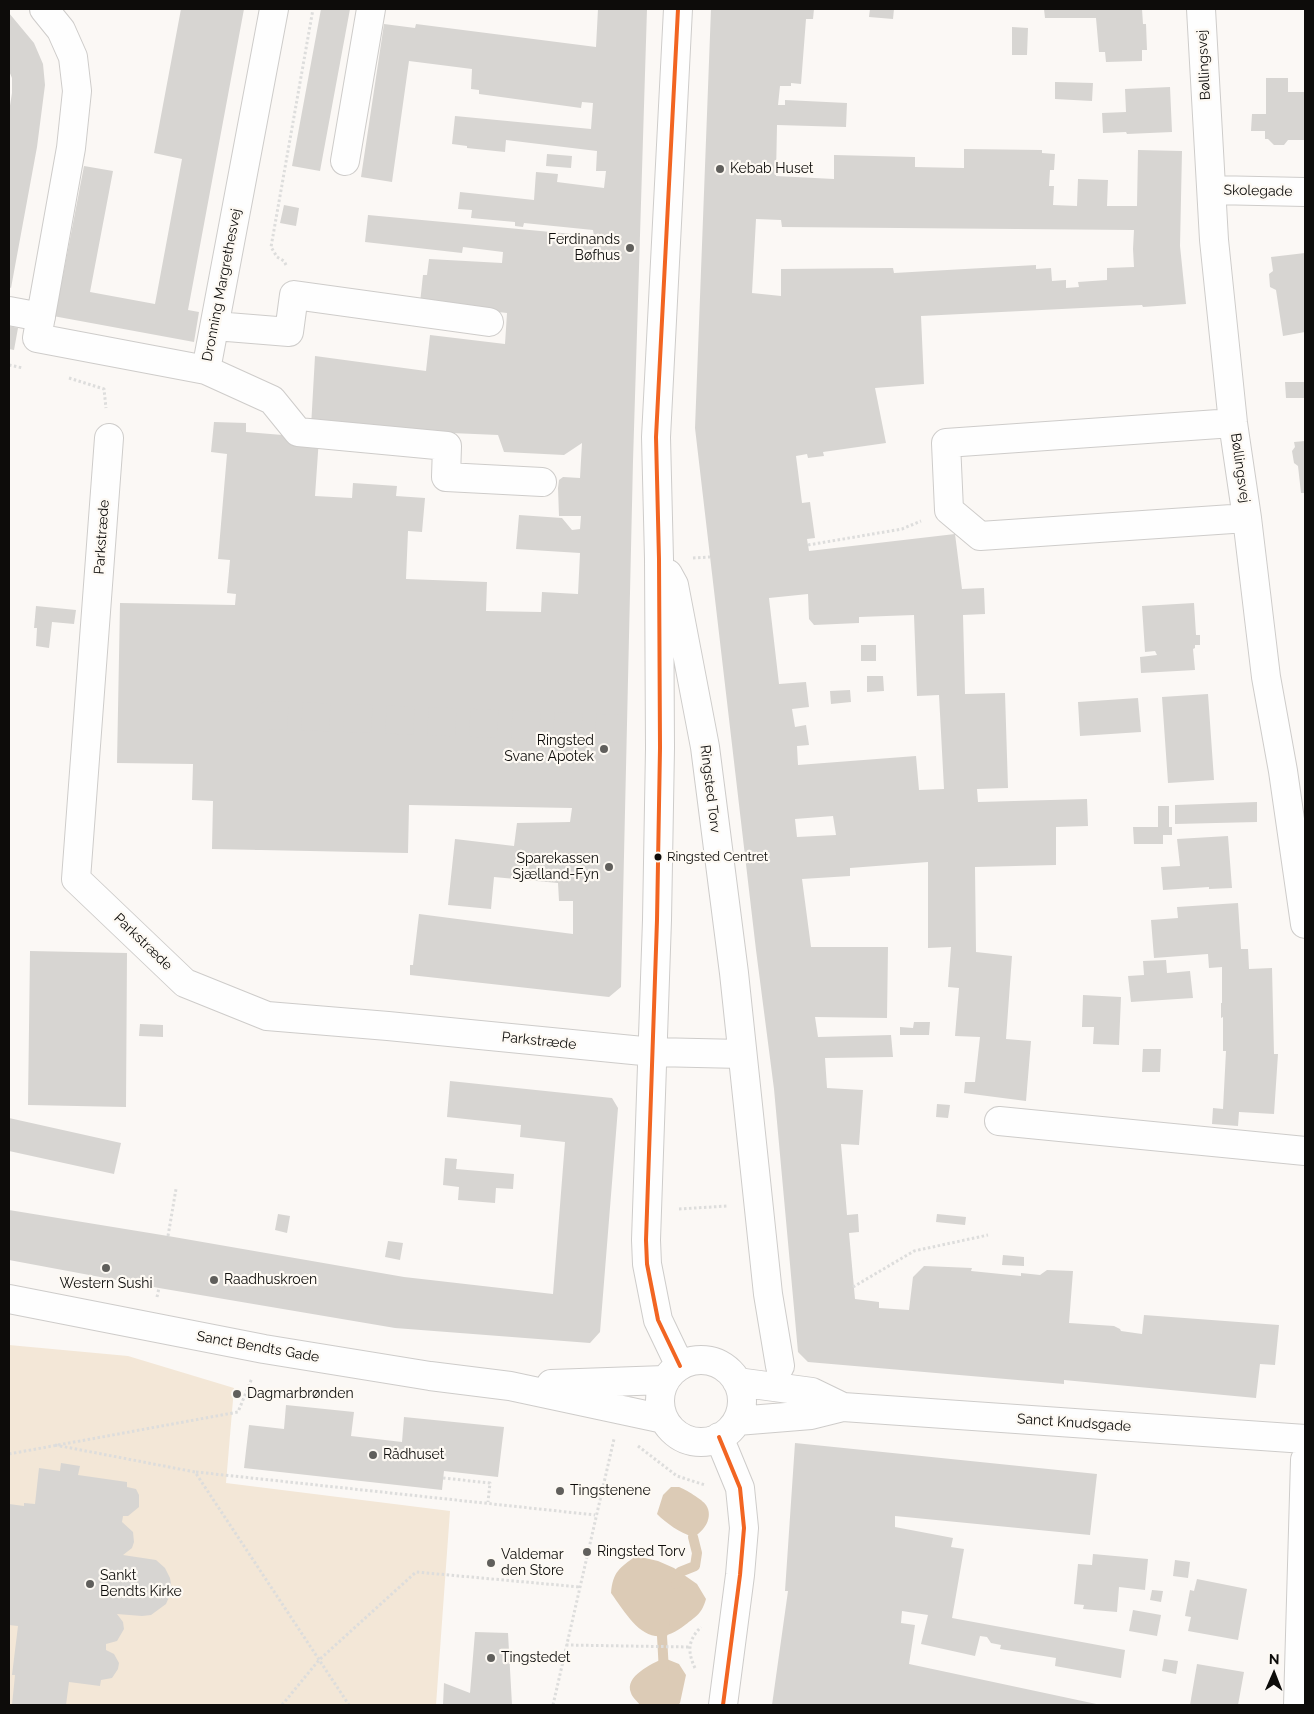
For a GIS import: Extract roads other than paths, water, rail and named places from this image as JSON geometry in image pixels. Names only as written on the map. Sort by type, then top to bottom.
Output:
[{"type":"street","name":"Dronning Margrethesvej","points":[[44,9],[61,30],[73,57],[77,91],[71,148],[37,338],[206,370],[274,9]]},
{"type":"street","points":[[345,161],[371,9]]},
{"type":"street","points":[[671,9],[656,437],[660,758],[653,1052],[646,1203],[647,1264],[658,1320],[672,1373]]},
{"type":"street","name":"Bøllingsvej","points":[[1201,9],[1214,240],[1233,423],[1247,518],[1266,677],[1283,771],[1305,924]]},
{"type":"street","name":"Skolegade","points":[[1212,190],[1305,192]]},
{"type":"street","points":[[215,326],[289,332],[294,295],[489,322]]},
{"type":"street","points":[[9,311],[41,317]]},
{"type":"street","points":[[206,370],[272,400],[298,432],[447,446],[446,477],[542,482]]},
{"type":"street","points":[[1233,423],[946,444],[949,510],[980,536],[1247,518]]},
{"type":"street","name":"Parkstræde","points":[[109,438],[76,879],[185,983],[267,1016],[369,1024],[653,1052]]},
{"type":"street","name":"Ringsted Torv","points":[[659,559],[674,585],[705,747],[734,973],[768,1294],[780,1366]]},
{"type":"street","points":[[653,1052],[742,1054]]},
{"type":"street","points":[[999,1121],[1305,1151]]},
{"type":"street","name":"Sanct Bendts Gade","points":[[9,1299],[264,1350],[430,1376],[510,1386],[664,1420]]},
{"type":"street","points":[[701,1359],[712,1361],[731,1373],[737,1382],[742,1401],[728,1429],[707,1441],[694,1441],[682,1437],[672,1430],[664,1420],[660,1407],[660,1393],[672,1373],[690,1361],[701,1359]]},
{"type":"street","name":"Sanct Bendts Gade","points":[[510,1386],[672,1373]]},
{"type":"street","name":"Sanct Knudsgade","points":[[737,1382],[812,1392],[843,1407]]},
{"type":"street","name":"Sanct Knudsgade","points":[[728,1429],[811,1415],[843,1407],[1305,1439]]},
{"type":"street","points":[[723,1705],[739,1584],[744,1528],[740,1488],[728,1429]]},
{"type":"street","points":[[1298,1705],[1305,1460]]},
{"type":"waterway","points":[[676,1584],[680,1572],[695,1566],[697,1553],[693,1537]]},
{"type":"waterway","points":[[664,1672],[662,1636],[665,1624]]},
{"type":"tunnel","points":[[269,850],[269,715],[627,729]]},
{"type":"place","name":"Kebab Huset","points":[[720,169]]},
{"type":"place","name":"Ferdinands Bøfhus","points":[[630,248]]},
{"type":"place","name":"Ringsted Svane Apotek","points":[[604,749]]},
{"type":"place","name":"Ringsted Centret","points":[[658,857]]},
{"type":"place","name":"Sparekassen Sjælland-Fyn","points":[[609,867]]},
{"type":"place","name":"Western Sushi","points":[[106,1268]]},
{"type":"place","name":"Raadhuskroen","points":[[214,1280]]},
{"type":"place","name":"Dagmarbrønden","points":[[237,1394]]},
{"type":"place","name":"Rådhuset","points":[[373,1455]]},
{"type":"place","name":"Tingstenene","points":[[560,1491]]},
{"type":"place","name":"Ringsted Torv","points":[[587,1552]]},
{"type":"place","name":"Valdemar den Store","points":[[491,1563]]},
{"type":"place","name":"Sankt Bendts Kirke","points":[[90,1584]]},
{"type":"place","name":"Tingstedet","points":[[491,1658]]}]
